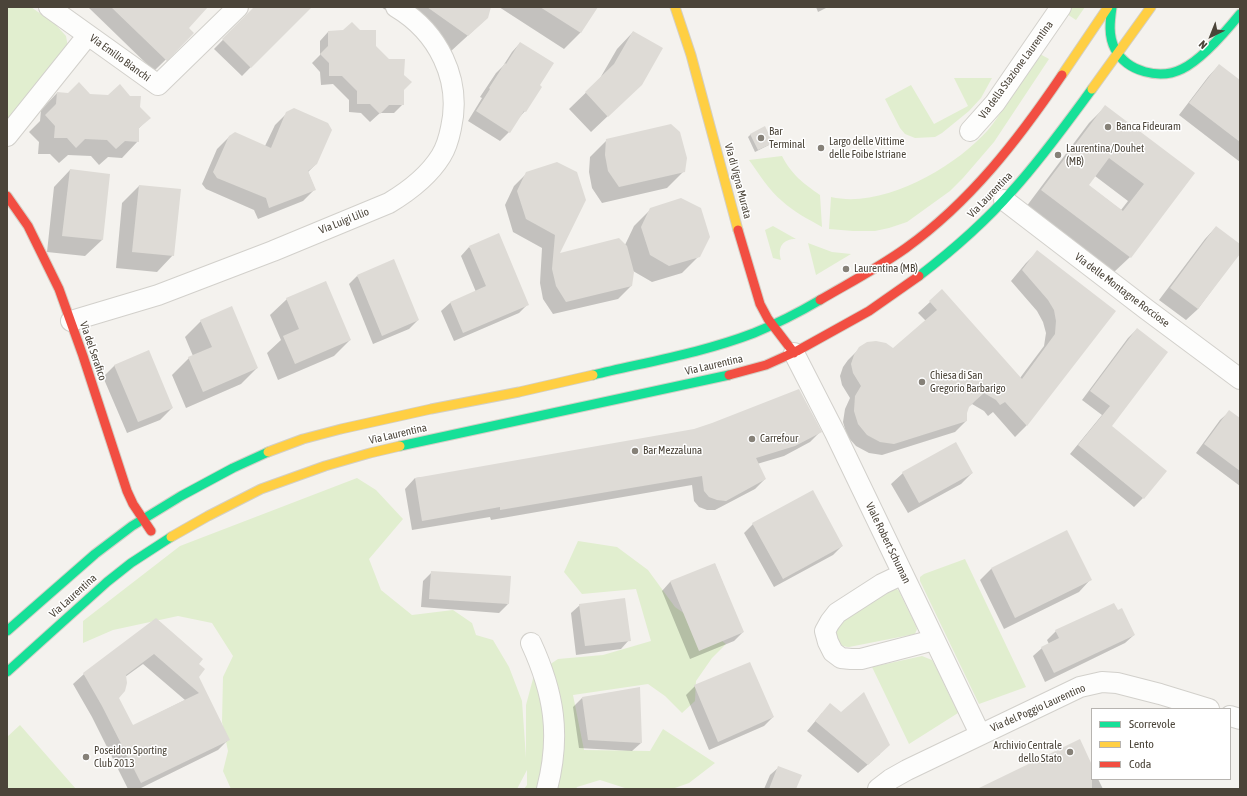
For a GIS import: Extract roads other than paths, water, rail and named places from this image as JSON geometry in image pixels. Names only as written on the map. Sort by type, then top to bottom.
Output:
[{"type":"main road","name":"Via di Vigna Murata","points":[[675,7],[691,56],[742,244],[762,308],[794,353]]},
{"type":"main road","name":"Via Laurentina","points":[[7,631],[113,539],[169,503],[239,465],[267,452],[303,439],[346,428],[431,409],[519,392],[694,351],[739,338],[796,314],[900,252],[929,230],[973,190],[1013,144],[1042,105],[1108,7]]},
{"type":"main road","points":[[1112,7],[1110,36],[1118,54],[1132,66],[1154,74],[1170,73],[1183,68],[1194,61],[1226,31],[1240,14]]},
{"type":"main road","name":"Via Laurentina","points":[[7,672],[107,582],[131,563],[160,543],[253,492],[340,461],[370,453],[441,436],[727,376],[768,364],[794,353],[860,316],[898,292],[953,248],[1004,200],[1032,168],[1118,54],[1151,7]]},
{"type":"main road","points":[[1226,31],[1235,38]]},
{"type":"main road","name":"Via del Serafico","points":[[7,196],[28,226],[55,281],[70,321],[127,491],[142,520]]},
{"type":"main road","points":[[142,520],[160,543]]},
{"type":"street","name":"Via Emilio Bianchi","points":[[49,7],[158,85],[238,7]]},
{"type":"street","name":"Via Luigi Lilio","points":[[70,321],[158,295],[273,250],[389,202],[404,194],[421,180],[440,156],[446,144],[453,120],[454,97],[448,69],[433,40],[418,24],[396,7]]},
{"type":"street","name":"Via della Stazione Laurentina","points":[[970,131],[995,103],[1061,7]]},
{"type":"street","points":[[7,136],[88,34]]},
{"type":"street","name":"Via delle Montagne Rocciose","points":[[1004,200],[1240,379]]},
{"type":"street","name":"Viale Robert Schuman","points":[[794,353],[980,734]]},
{"type":"street","points":[[903,574],[882,584],[837,613],[825,631],[832,652],[841,658],[861,658],[934,640]]},
{"type":"street","points":[[531,643],[543,670],[553,710],[554,754],[547,789]]},
{"type":"street","name":"Via del Poggio Laurentino","points":[[878,789],[900,774],[980,734],[1080,687],[1102,682],[1117,683],[1206,708]]},
{"type":"place","name":"Banca Fideuram","points":[[1108,127]]},
{"type":"place","name":"Bar Terminal","points":[[761,138]]},
{"type":"place","name":"Largo delle Vittime delle Foibe Istriane","points":[[821,148]]},
{"type":"place","name":"Laurentina/Douhet (MB)","points":[[1058,155]]},
{"type":"place","name":"Laurentina (MB)","points":[[846,269]]},
{"type":"place","name":"Chiesa di San Gregorio Barbarigo","points":[[922,382]]},
{"type":"place","name":"Carrefour","points":[[752,439]]},
{"type":"place","name":"Bar Mezzaluna","points":[[635,451]]},
{"type":"place","name":"Archivio Centrale dello Stato","points":[[1070,752]]},
{"type":"place","name":"Poseidon Sporting Club 2013","points":[[86,757]]}]
